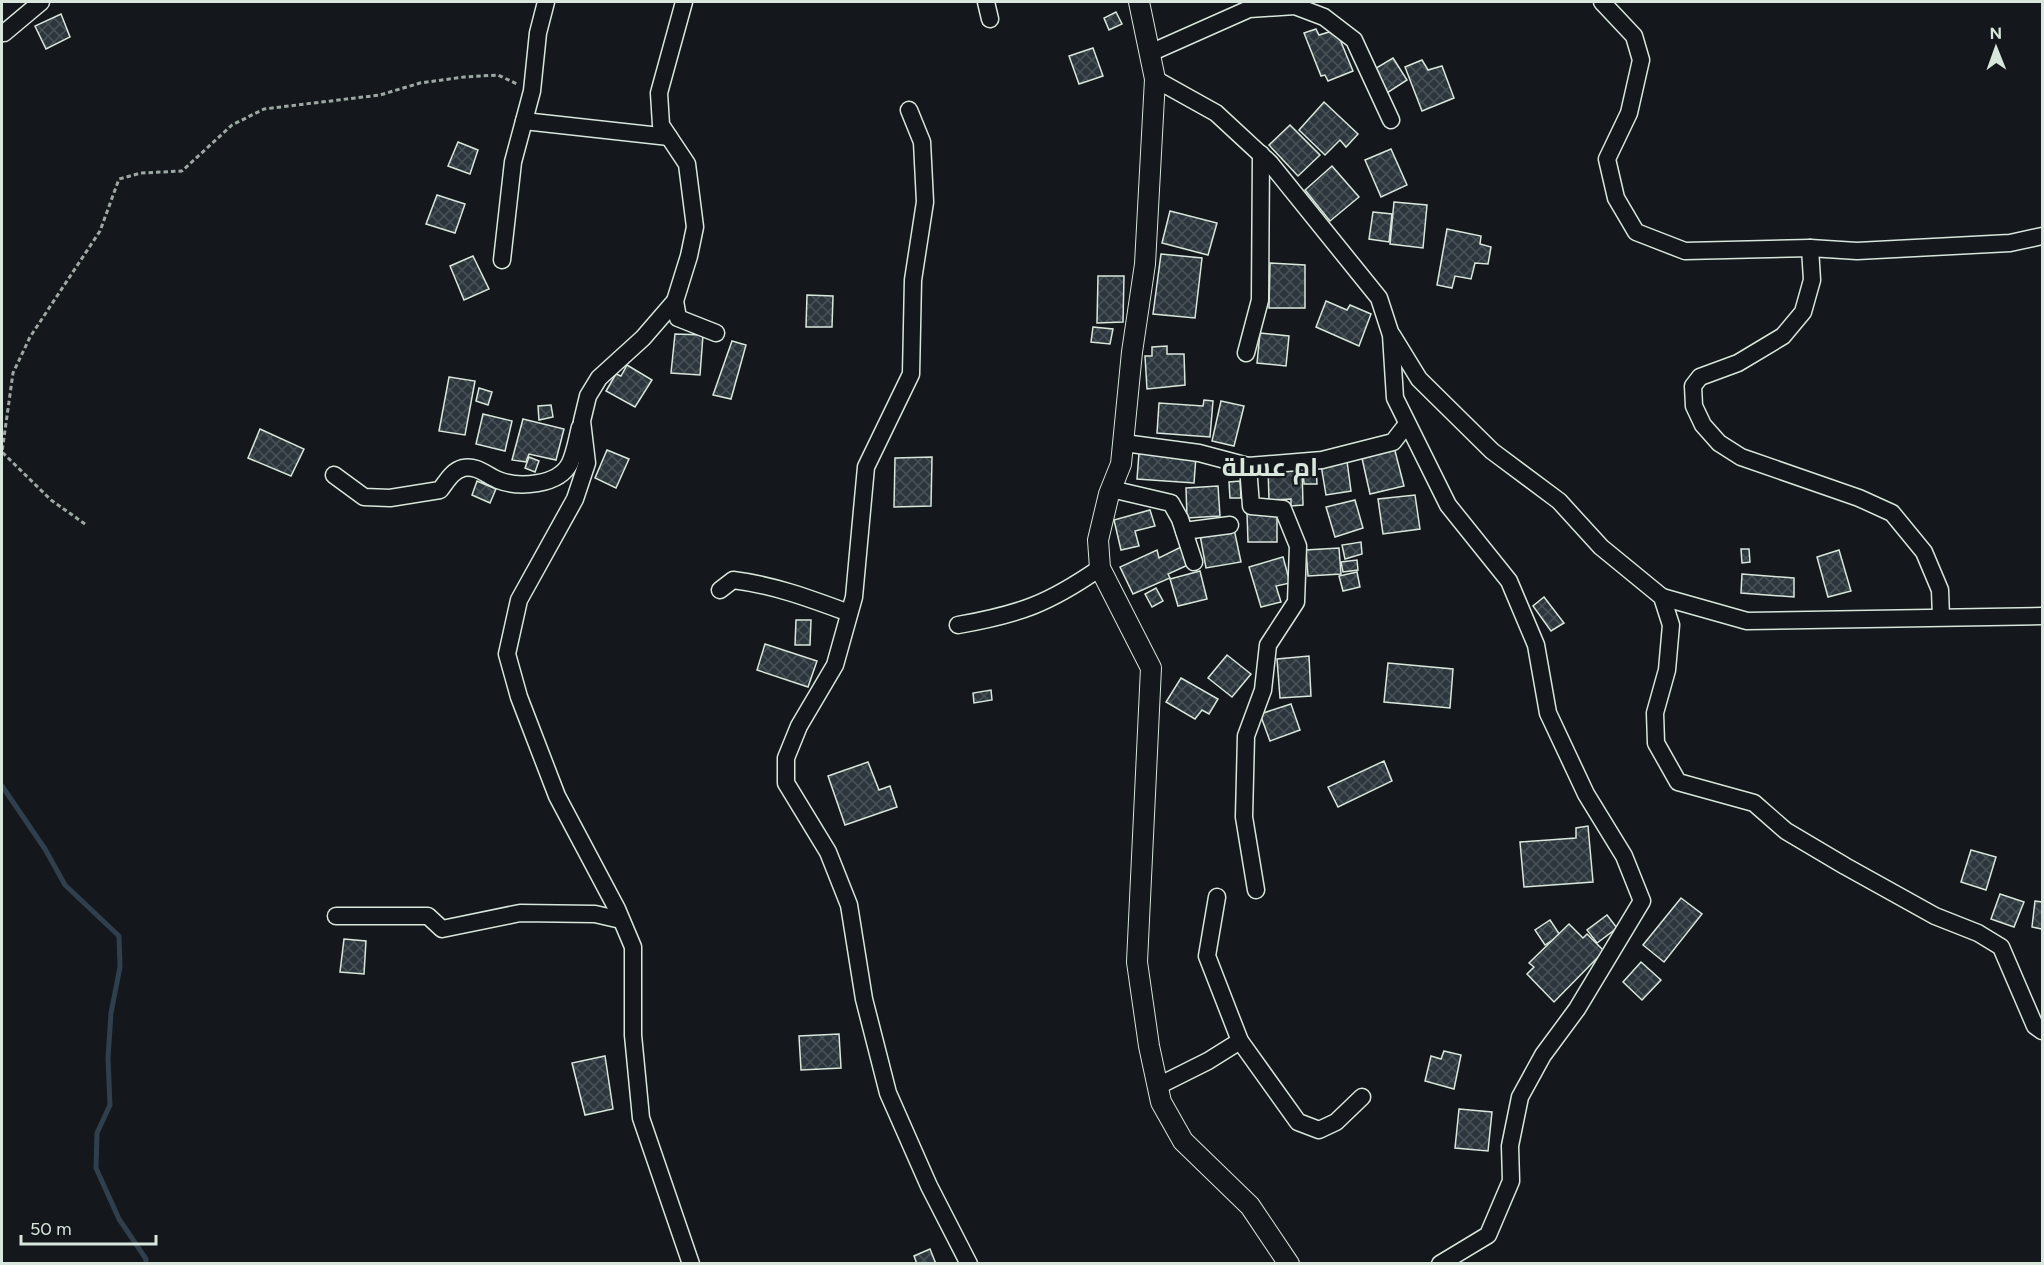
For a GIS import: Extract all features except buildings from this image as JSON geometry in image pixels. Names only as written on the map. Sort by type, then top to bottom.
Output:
[{"type":"street","points":[[4,33],[41,2]]},
{"type":"street","points":[[502,260],[513,162],[532,92],[538,33],[546,2]]},
{"type":"street","points":[[684,2],[659,93],[661,125],[687,164],[695,227],[675,301],[678,318],[716,333]]},
{"type":"street","points":[[986,2],[990,19]]},
{"type":"street","points":[[1139,2],[1155,79],[1145,264],[1132,352],[1121,464],[1111,489],[1098,540],[1100,568],[1151,668],[1137,962],[1149,1046],[1161,1102],[1183,1141],[1250,1206],[1289,1263]]},
{"type":"street","points":[[1602,2],[1634,36],[1641,60],[1629,113],[1607,159],[1616,198],[1636,232],[1685,251],[1810,248],[1857,251],[2010,243],[2043,236]]},
{"type":"street","points":[[1150,53],[1249,9],[1295,6],[1324,17],[1354,39],[1391,120]]},
{"type":"street","points":[[1155,79],[1216,113],[1261,154],[1326,229],[1379,298],[1391,335],[1395,398],[1448,505],[1509,581],[1536,645],[1548,713],[1586,794],[1624,856],[1642,901],[1608,960],[1543,1056],[1520,1096],[1510,1146],[1511,1181],[1488,1235],[1440,1263]]},
{"type":"street","points":[[909,110],[922,142],[925,202],[913,280],[911,374],[866,467],[854,597],[835,665],[799,726],[786,758],[786,783],[828,852],[845,894],[864,999],[888,1093],[929,1186],[969,1263]]},
{"type":"street","points":[[524,121],[669,137]]},
{"type":"street","points":[[1246,353],[1260,300],[1261,154]]},
{"type":"street","points":[[1810,248],[1812,280],[1803,312],[1783,336],[1738,363],[1700,376],[1693,386],[1694,406],[1703,425],[1719,443],[1741,457],[1858,498],[1892,513],[1924,552],[1940,590],[1941,617]]},
{"type":"street","points":[[334,475],[364,497],[390,498],[440,490],[452,474],[464,467],[477,468],[498,480],[515,484],[536,483],[556,478],[569,465],[588,396],[599,378],[643,338],[675,301]]},
{"type":"street","points":[[1391,335],[1419,379],[1492,451],[1559,501],[1601,547],[1662,597],[1747,621],[2043,616]]},
{"type":"street","points":[[582,421],[587,463],[575,499],[519,600],[507,654],[519,697],[557,796],[633,947],[633,1035],[641,1118],[691,1263]]},
{"type":"street","points":[[1124,443],[1199,453],[1248,466],[1322,460],[1393,442],[1407,424]]},
{"type":"street","points":[[1248,466],[1251,506],[1283,509],[1298,546],[1296,602],[1268,645],[1263,690],[1246,736],[1244,817],[1256,890]]},
{"type":"street","points":[[1111,489],[1171,503],[1184,531],[1194,562]]},
{"type":"street","points":[[1184,531],[1230,525]]},
{"type":"street","points":[[958,625],[998,618],[1040,605],[1100,568]]},
{"type":"street","points":[[720,590],[733,580],[752,582],[779,587],[849,613]]},
{"type":"street","points":[[1662,597],[1671,625],[1667,670],[1655,713],[1656,743],[1678,782],[1754,804],[1786,831],[1845,866],[1935,916],[1978,933],[2001,946],[2035,1026],[2043,1030]]},
{"type":"street","points":[[1217,897],[1207,956],[1240,1041],[1298,1122],[1319,1130],[1336,1122],[1362,1097]]},
{"type":"street","points":[[336,916],[428,916],[442,929],[520,913],[596,914],[621,920]]},
{"type":"street","points":[[1158,1086],[1208,1061],[1240,1041]]},
{"type":"path","points":[[85,524],[51,500],[2,453],[13,373],[30,337],[100,231],[119,179],[141,173],[182,171],[232,124],[264,109],[380,95],[420,83],[464,76],[498,75],[532,92]]},
{"type":"waterway","points":[[2,786],[45,849],[65,885],[119,936],[120,967],[111,1013],[108,1058],[110,1105],[97,1133],[96,1168],[119,1219],[146,1259],[146,1264]]},
{"type":"district","name":"ام عسلة","points":[[1270,467]]}]
